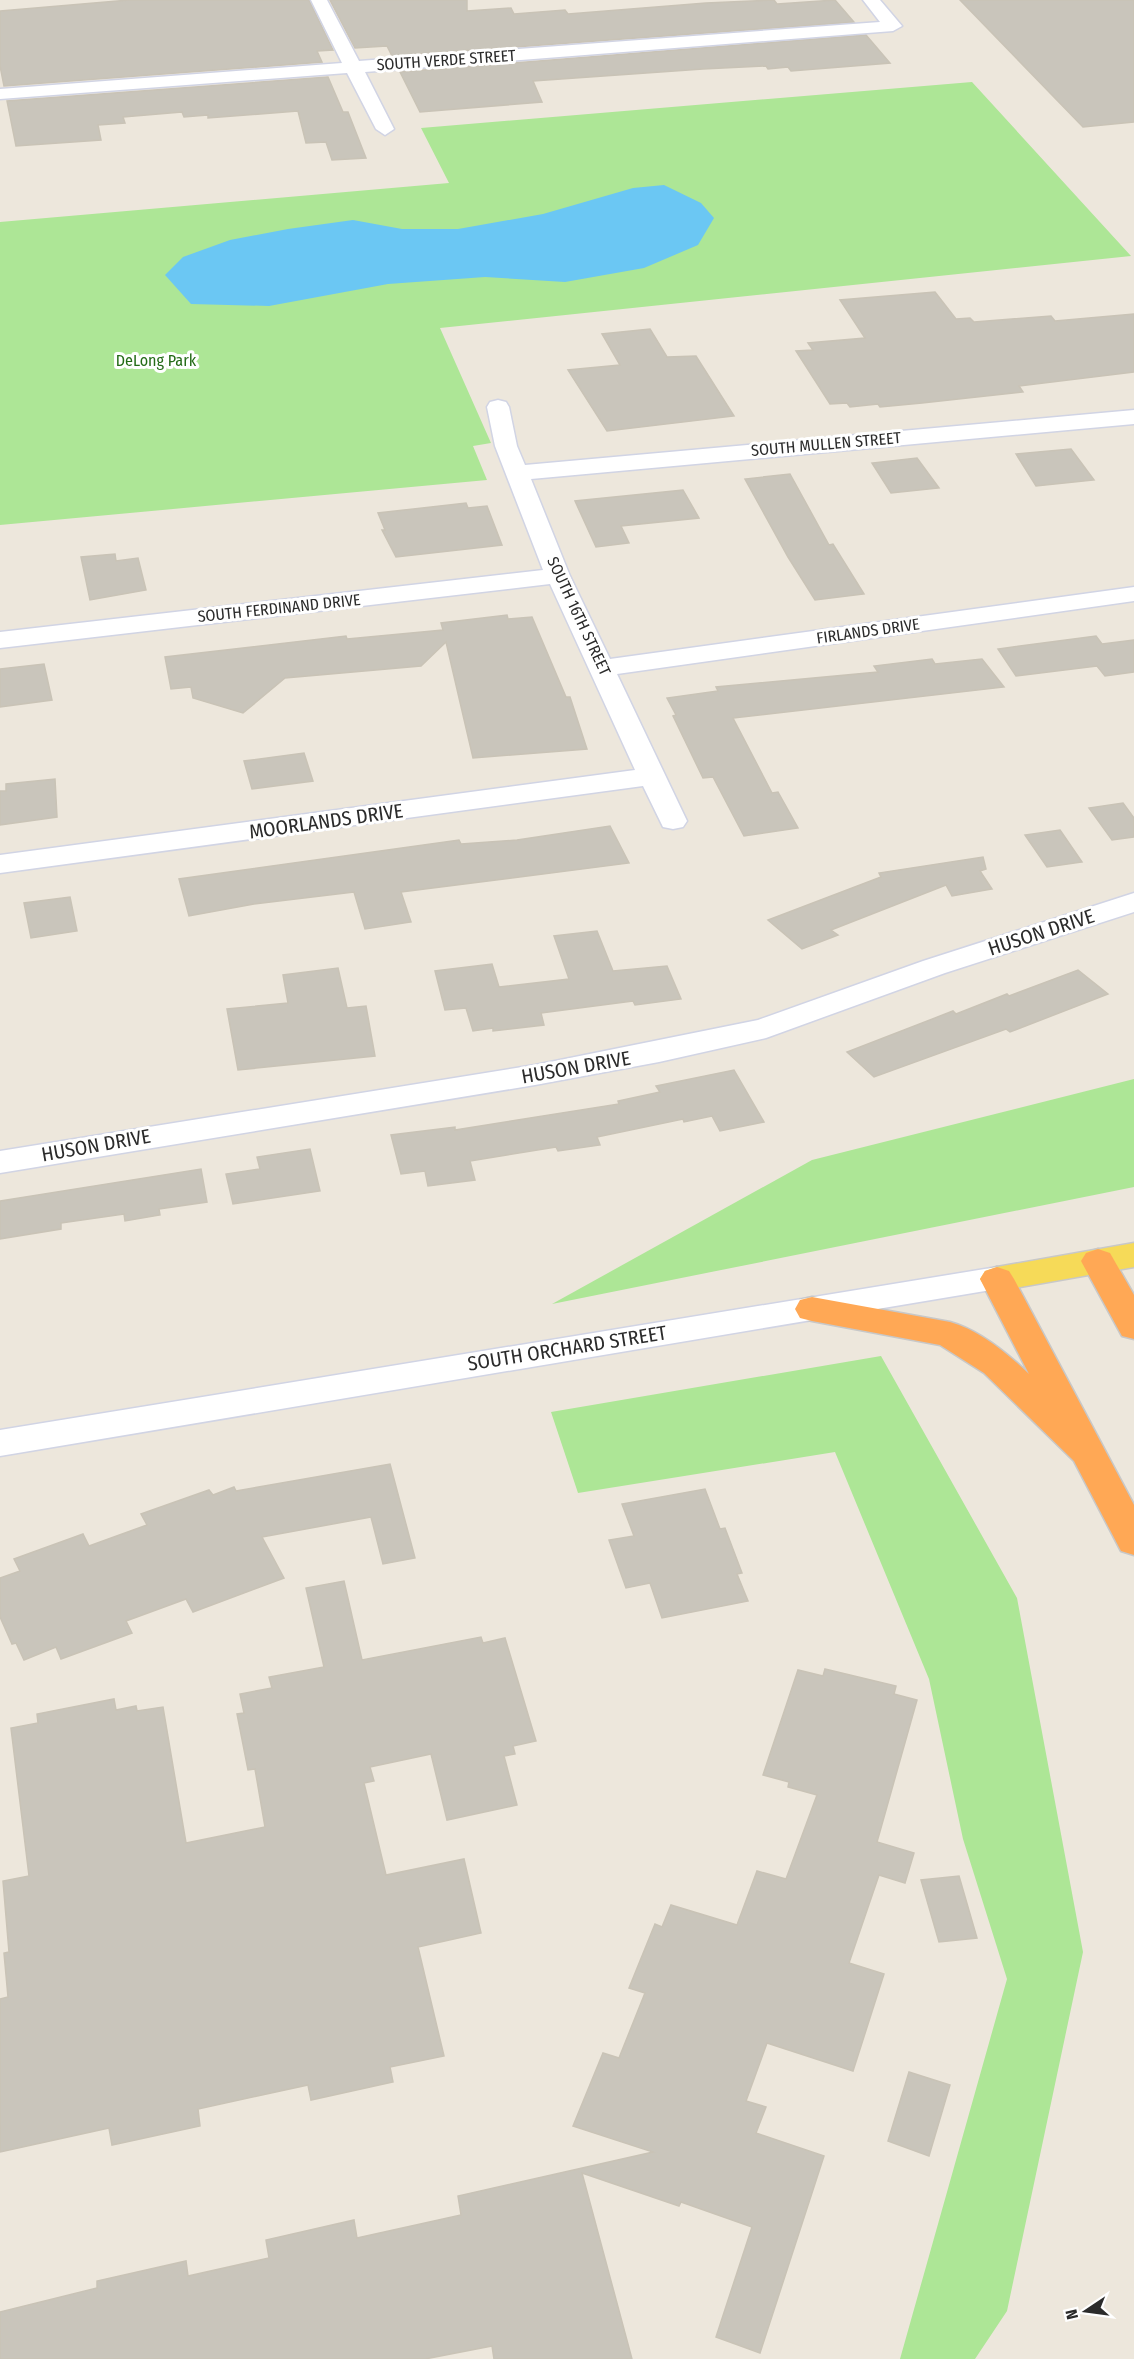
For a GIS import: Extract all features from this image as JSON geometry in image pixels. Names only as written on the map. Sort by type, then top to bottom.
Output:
[{"type":"highway","points":[[1098,1261],[1134,1327]]},
{"type":"highway","points":[[997,1279],[1088,1453],[1125,1517],[1134,1541]]},
{"type":"highway","points":[[812,1309],[950,1334],[998,1364],[1088,1453]]},
{"type":"main road","name":"SOUTH ORCHARD STREET","points":[[997,1279],[1134,1255]]},
{"type":"street","points":[[319,0],[385,129]]},
{"type":"street","name":"SOUTH VERDE STREET","points":[[0,94],[892,26],[871,0]]},
{"type":"street","name":"SOUTH 16TH STREET","points":[[498,407],[506,446],[519,473],[558,576],[673,821]]},
{"type":"street","name":"SOUTH MULLEN STREET","points":[[519,473],[1134,417]]},
{"type":"street","name":"SOUTH FERDINAND DRIVE","points":[[0,640],[558,576]]},
{"type":"street","name":"FIRLANDS DRIVE","points":[[602,668],[1134,594]]},
{"type":"street","name":"MOORLANDS DRIVE","points":[[0,864],[652,776]]},
{"type":"street","name":"HUSON DRIVE","points":[[0,1162],[181,1130],[535,1075],[659,1052],[766,1028],[934,967],[1134,902]]},
{"type":"street","name":"SOUTH ORCHARD STREET","points":[[0,1443],[997,1279]]},
{"type":"green space","name":"DeLong Park","points":[[972,82],[1131,256],[440,328],[491,443],[473,446],[487,480],[0,525],[0,222],[449,183],[421,128]]},
{"type":"green space","points":[[1134,1079],[1134,1187],[552,1304],[812,1160]]},
{"type":"green space","points":[[881,1356],[1017,1598],[1083,1952],[1007,2311],[975,2359],[900,2359],[1007,1979],[963,1839],[929,1679],[835,1452],[578,1493],[551,1412]]},
{"type":"water","points":[[664,185],[701,203],[714,218],[698,245],[644,268],[565,282],[485,277],[388,284],[269,306],[191,304],[165,275],[183,257],[230,240],[288,229],[353,220],[402,229],[458,229],[543,214],[633,188]]},
{"type":"building","points":[[129,0],[309,0],[333,50],[317,51],[322,62],[4,86],[0,66],[0,11]]},
{"type":"building","points":[[330,0],[467,0],[467,11],[511,8],[514,14],[565,10],[568,14],[706,3],[774,0],[777,4],[835,0],[854,22],[392,56],[387,46],[355,48]]},
{"type":"building","points":[[960,0],[1134,0],[1134,122],[1083,127]]},
{"type":"building","points":[[866,35],[890,63],[791,71],[788,67],[768,69],[766,66],[703,69],[533,81],[542,102],[420,112],[400,72]]},
{"type":"building","points":[[328,77],[343,112],[348,112],[366,158],[332,160],[326,142],[306,143],[298,111],[208,118],[208,115],[184,117],[182,112],[123,117],[125,123],[98,125],[101,140],[16,146],[7,101]]},
{"type":"building","points":[[935,292],[956,319],[970,318],[974,322],[1051,316],[1055,321],[1134,314],[1134,372],[1019,386],[1023,392],[922,403],[880,407],[878,404],[850,407],[847,403],[830,404],[796,351],[813,350],[808,343],[865,338],[840,300]]},
{"type":"building","points":[[650,329],[667,357],[696,356],[734,416],[607,431],[568,370],[620,365],[602,334]]},
{"type":"building","points":[[1071,449],[1094,480],[1036,486],[1016,454]]},
{"type":"building","points":[[917,458],[939,488],[891,493],[872,463]]},
{"type":"building","points":[[790,474],[829,545],[833,544],[864,594],[815,600],[788,557],[745,479]]},
{"type":"building","points":[[683,490],[699,518],[621,526],[629,543],[596,547],[575,501]]},
{"type":"building","points":[[466,503],[468,508],[487,506],[502,545],[396,557],[382,530],[385,530],[378,513]]},
{"type":"building","points":[[115,554],[116,561],[138,558],[146,590],[90,600],[81,557]]},
{"type":"building","points":[[507,615],[508,619],[532,617],[566,697],[570,697],[587,749],[473,758],[446,642],[421,666],[285,678],[243,713],[193,698],[191,687],[171,689],[165,657],[346,636],[347,639],[443,630],[441,623]]},
{"type":"building","points":[[1096,636],[1102,644],[1134,640],[1134,672],[1105,676],[1097,666],[1016,676],[998,649]]},
{"type":"building","points":[[932,659],[935,664],[982,659],[1004,687],[733,718],[772,793],[778,792],[798,828],[744,836],[713,777],[703,778],[673,716],[676,715],[667,698],[718,691],[716,687],[878,672],[874,666]]},
{"type":"building","points":[[44,664],[52,700],[0,707],[0,669]]},
{"type":"building","points":[[304,753],[313,781],[252,789],[244,761]]},
{"type":"building","points":[[55,779],[57,817],[0,825],[0,791],[6,791],[6,784]]},
{"type":"building","points":[[1123,803],[1134,818],[1134,837],[1112,840],[1089,808]]},
{"type":"building","points":[[610,826],[629,863],[401,892],[411,922],[365,929],[354,892],[254,904],[189,916],[179,879],[459,840],[461,844],[517,840]]},
{"type":"building","points":[[1060,830],[1082,862],[1047,867],[1025,835]]},
{"type":"building","points":[[983,857],[986,869],[980,871],[992,889],[952,896],[946,885],[831,930],[838,935],[802,949],[768,920],[881,877],[879,873]]},
{"type":"building","points":[[70,897],[77,931],[31,938],[24,903]]},
{"type":"building","points":[[597,931],[613,971],[667,966],[681,999],[635,1005],[633,1001],[541,1013],[544,1025],[493,1031],[493,1028],[473,1031],[466,1008],[445,1010],[435,971],[492,964],[499,987],[569,979],[554,936]]},
{"type":"building","points":[[338,968],[347,1008],[366,1006],[375,1056],[238,1070],[227,1009],[288,1003],[283,975]]},
{"type":"building","points":[[1078,970],[1108,994],[1010,1032],[1006,1029],[874,1077],[847,1052],[953,1011],[956,1014]]},
{"type":"building","points":[[734,1070],[764,1122],[720,1131],[712,1116],[684,1122],[683,1119],[597,1137],[600,1145],[558,1151],[556,1147],[470,1161],[475,1180],[428,1186],[425,1171],[401,1174],[391,1135],[455,1127],[455,1130],[619,1104],[618,1101],[660,1092],[656,1086]]},
{"type":"building","points":[[310,1149],[320,1191],[233,1204],[226,1174],[260,1169],[257,1157]]},
{"type":"building","points":[[201,1169],[207,1202],[159,1209],[160,1215],[125,1221],[124,1214],[61,1223],[61,1229],[0,1239],[0,1201]]},
{"type":"building","points":[[390,1464],[415,1558],[383,1564],[371,1517],[262,1537],[284,1578],[193,1612],[186,1599],[126,1621],[132,1633],[61,1659],[56,1647],[24,1660],[16,1643],[12,1644],[0,1617],[0,1578],[20,1571],[14,1559],[83,1534],[89,1546],[147,1525],[141,1514],[209,1490],[213,1495],[234,1487],[236,1491]]},
{"type":"building","points":[[705,1489],[720,1529],[725,1528],[742,1573],[737,1574],[748,1601],[662,1618],[650,1583],[626,1588],[609,1540],[634,1536],[622,1504]]},
{"type":"building","points":[[344,1581],[362,1660],[481,1637],[483,1643],[505,1638],[536,1741],[513,1746],[515,1754],[504,1756],[517,1805],[447,1820],[431,1754],[370,1767],[374,1781],[364,1783],[386,1875],[464,1859],[481,1933],[418,1947],[444,2056],[390,2067],[393,2082],[311,2100],[308,2085],[198,2109],[200,2126],[112,2145],[109,2128],[0,2152],[0,1999],[8,1997],[4,1953],[9,1952],[3,1881],[29,1876],[11,1728],[38,1723],[37,1714],[114,1699],[116,1710],[136,1706],[137,1711],[163,1707],[186,1843],[265,1827],[255,1769],[248,1770],[237,1714],[244,1713],[240,1694],[272,1688],[269,1677],[324,1667],[306,1588]]},
{"type":"building","points":[[825,1669],[896,1686],[894,1694],[917,1700],[877,1842],[914,1853],[905,1883],[879,1875],[849,1963],[884,1974],[853,2071],[767,2043],[746,2101],[766,2107],[756,2133],[824,2156],[760,2353],[716,2337],[752,2227],[681,2202],[679,2206],[582,2173],[632,2359],[494,2359],[492,2346],[425,2359],[0,2359],[0,2312],[97,2288],[97,2281],[186,2261],[188,2276],[269,2258],[266,2240],[354,2220],[357,2238],[461,2215],[458,2196],[653,2152],[573,2126],[603,2053],[619,2058],[645,1993],[629,1988],[655,1924],[662,1927],[671,1905],[737,1925],[757,1871],[786,1879],[817,1795],[788,1787],[789,1782],[763,1775],[798,1670],[823,1676]]},
{"type":"building","points":[[959,1876],[977,1938],[939,1942],[921,1880]]},
{"type":"building","points":[[909,2072],[950,2085],[929,2156],[888,2141]]}]
